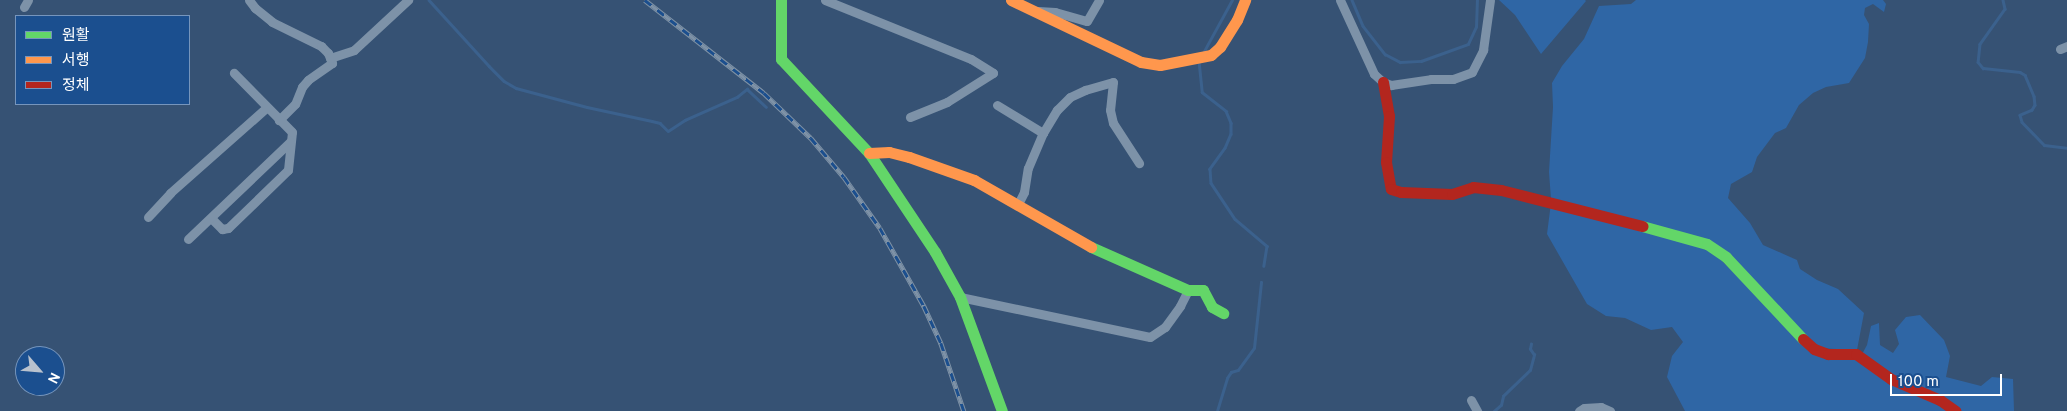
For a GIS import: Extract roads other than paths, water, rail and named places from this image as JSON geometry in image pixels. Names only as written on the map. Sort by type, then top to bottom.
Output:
[{"type":"street","points":[[249,0],[266,18],[315,42],[330,58],[332,63],[308,80],[302,87],[295,104],[279,120]]},
{"type":"street","points":[[330,58],[354,50],[408,0]]},
{"type":"street","points":[[781,0],[782,59],[869,153],[935,252],[960,297],[1002,411]]},
{"type":"street","points":[[825,0],[963,56],[993,73],[948,102],[910,117]]},
{"type":"street","points":[[1011,0],[1141,62],[1160,65],[1211,55],[1220,47],[1237,20],[1245,0]]},
{"type":"street","points":[[1035,10],[1056,12],[1087,21],[1099,0]]},
{"type":"street","points":[[1340,0],[1374,74],[1383,82],[1391,85],[1431,79],[1453,80],[1472,72],[1483,50],[1490,0]]},
{"type":"street","points":[[211,218],[222,229],[228,228],[288,170],[292,132],[234,74]]},
{"type":"street","points":[[1018,204],[1024,192],[1028,168],[1043,133],[1058,110],[1070,97],[1085,90],[1112,82],[1110,110],[1113,123],[1139,162]]},
{"type":"street","points":[[1383,82],[1389,116],[1386,162],[1391,188],[1402,192],[1452,194],[1473,188],[1501,190],[1630,220],[1658,232],[1707,244],[1726,257],[1814,349],[1828,354],[1856,354],[1890,379],[1940,400],[1956,411]]},
{"type":"street","points":[[997,105],[1043,133]]},
{"type":"street","points":[[148,216],[170,193],[266,108]]},
{"type":"street","points":[[188,239],[290,142]]},
{"type":"street","points":[[869,153],[889,152],[910,156],[974,180],[1101,253],[1188,290],[1203,290],[1212,307],[1223,313]]},
{"type":"street","points":[[960,297],[1150,337],[1164,327],[1180,306],[1188,290]]},
{"type":"street","points":[[1470,400],[1477,411]]},
{"type":"street","points":[[1579,411],[1584,408],[1601,406],[1610,411]]},
{"type":"waterway","points":[[429,0],[489,66],[504,81],[516,88],[587,107],[660,123],[668,131],[685,120],[737,97],[747,89],[766,107]]},
{"type":"waterway","points":[[1203,53],[1232,0]]},
{"type":"waterway","points":[[1352,0],[1363,26],[1385,54],[1400,62],[1421,61],[1468,44],[1476,27],[1477,0]]},
{"type":"waterway","points":[[2003,0],[2005,9],[1980,44],[1978,62],[1983,68],[2020,72],[2025,75],[2034,96],[2035,105],[2032,110],[2020,115],[2022,122],[2044,145],[2067,148]]},
{"type":"waterway","points":[[1199,61],[1202,92],[1226,111],[1231,123],[1231,134],[1225,148],[1210,169],[1211,183],[1235,219],[1267,246],[1264,266]]},
{"type":"waterway","points":[[1217,411],[1227,378],[1231,372],[1238,370],[1254,348],[1261,282]]},
{"type":"waterway","points":[[1494,411],[1501,405],[1503,396],[1530,370],[1534,355],[1530,349],[1531,344]]},
{"type":"railway","points":[[645,0],[764,93],[811,138],[844,177],[880,228],[924,306],[941,343],[964,411]]}]
